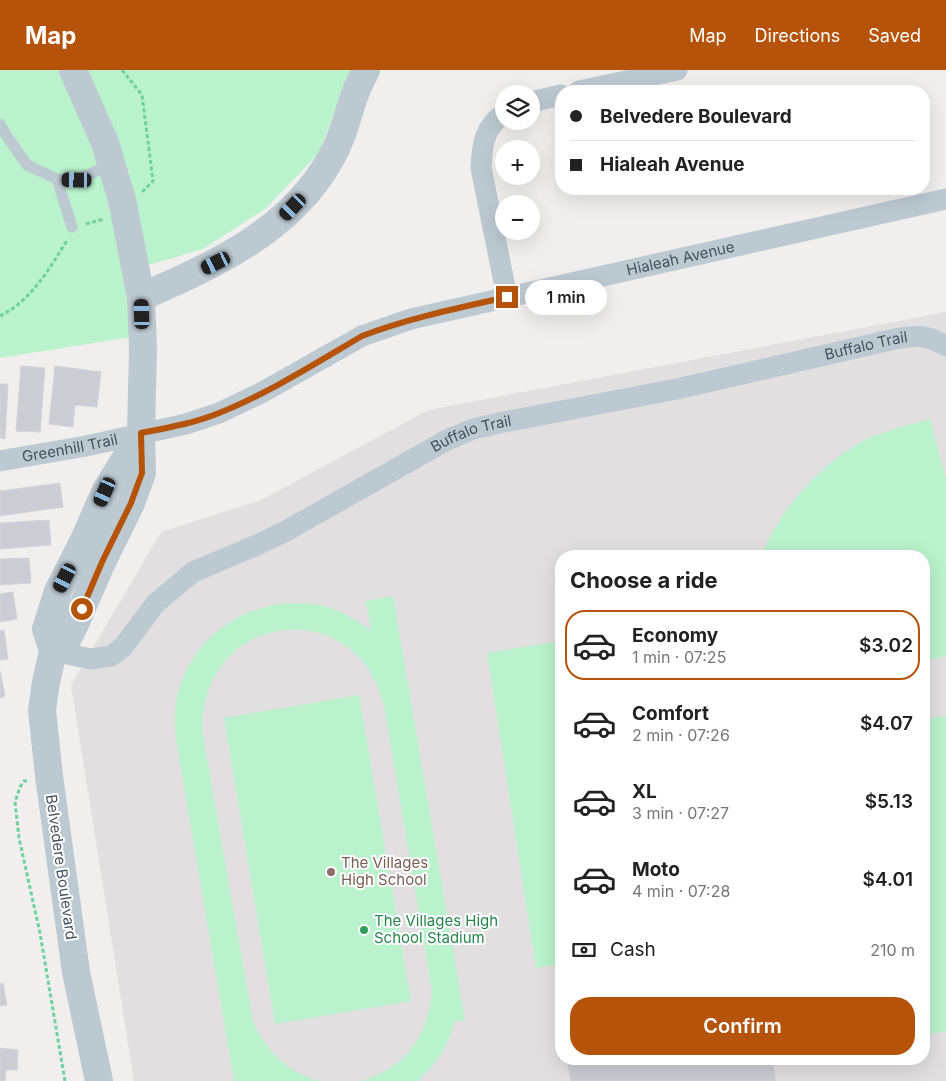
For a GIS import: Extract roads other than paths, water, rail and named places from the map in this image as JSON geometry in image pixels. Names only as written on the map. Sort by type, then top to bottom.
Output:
[{"type":"street","points":[[53,651],[68,638],[72,631],[90,557],[131,503],[142,473],[142,296],[124,213],[105,143],[73,70]]},
{"type":"street","points":[[142,296],[230,256],[281,221],[306,194],[331,159],[344,131],[355,92],[366,70]]},
{"type":"street","points":[[607,85],[677,70]]},
{"type":"street","points":[[540,100],[555,96]]},
{"type":"street","points":[[495,120],[488,129],[482,148],[481,168],[507,297]]},
{"type":"street","name":"Hialeah Avenue","points":[[141,433],[186,424],[219,413],[262,393],[362,336],[411,319],[946,199]]},
{"type":"street","name":"Buffalo Trail","points":[[53,651],[91,659],[110,656],[123,647],[156,603],[193,572],[258,545],[286,531],[420,453],[473,429],[677,389],[912,336],[930,337],[946,346]]},
{"type":"street","name":"Greenhill Trail","points":[[0,461],[86,446],[141,433]]},
{"type":"street","name":"Belvedere Boulevard","points":[[53,651],[42,710],[49,776],[76,972],[99,1081]]},
{"type":"lane","points":[[0,124],[3,135],[27,165],[57,180],[77,180],[111,164]]},
{"type":"lane","points":[[57,180],[72,227]]},
{"type":"place","name":"The Villages High School","points":[[331,872]]},
{"type":"place","name":"The Villages High School Stadium","points":[[364,930]]}]
